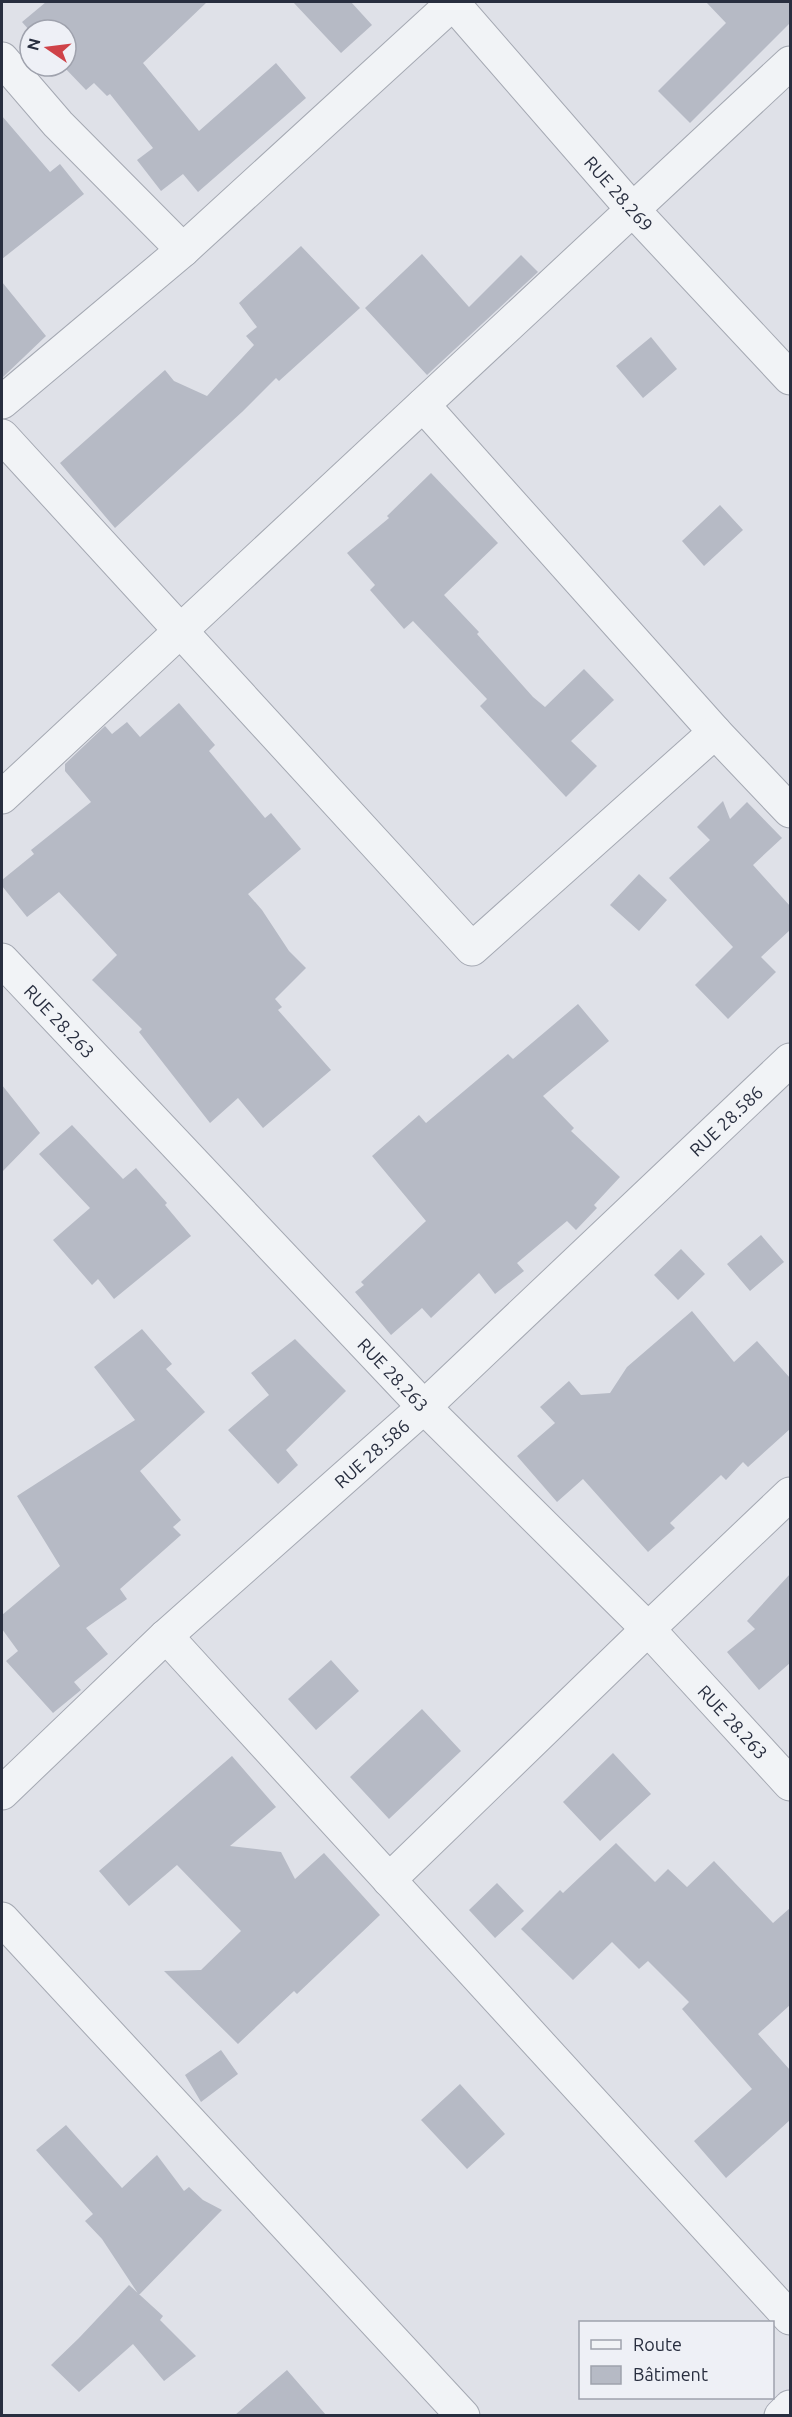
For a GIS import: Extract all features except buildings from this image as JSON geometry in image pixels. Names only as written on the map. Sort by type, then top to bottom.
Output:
[{"type":"street","name":"RUE 28.269","points":[[453,2],[633,210],[790,378]]},
{"type":"street","points":[[2,402],[183,249],[453,2]]},
{"type":"street","points":[[2,58],[58,124],[183,249]]},
{"type":"street","points":[[2,797],[790,63]]},
{"type":"street","points":[[423,405],[715,732],[790,811]]},
{"type":"street","points":[[2,436],[472,949],[715,732]]},
{"type":"street","name":"RUE 28.263","points":[[2,960],[424,1407],[648,1629],[790,1784]]},
{"type":"street","name":"RUE 28.586","points":[[2,1793],[166,1636],[424,1407],[790,1060]]},
{"type":"street","points":[[389,1880],[790,1494]]},
{"type":"street","points":[[166,1636],[790,2318]]},
{"type":"street","points":[[2,1919],[463,2415]]},
{"type":"street","points":[[781,2415],[790,2407]]}]
